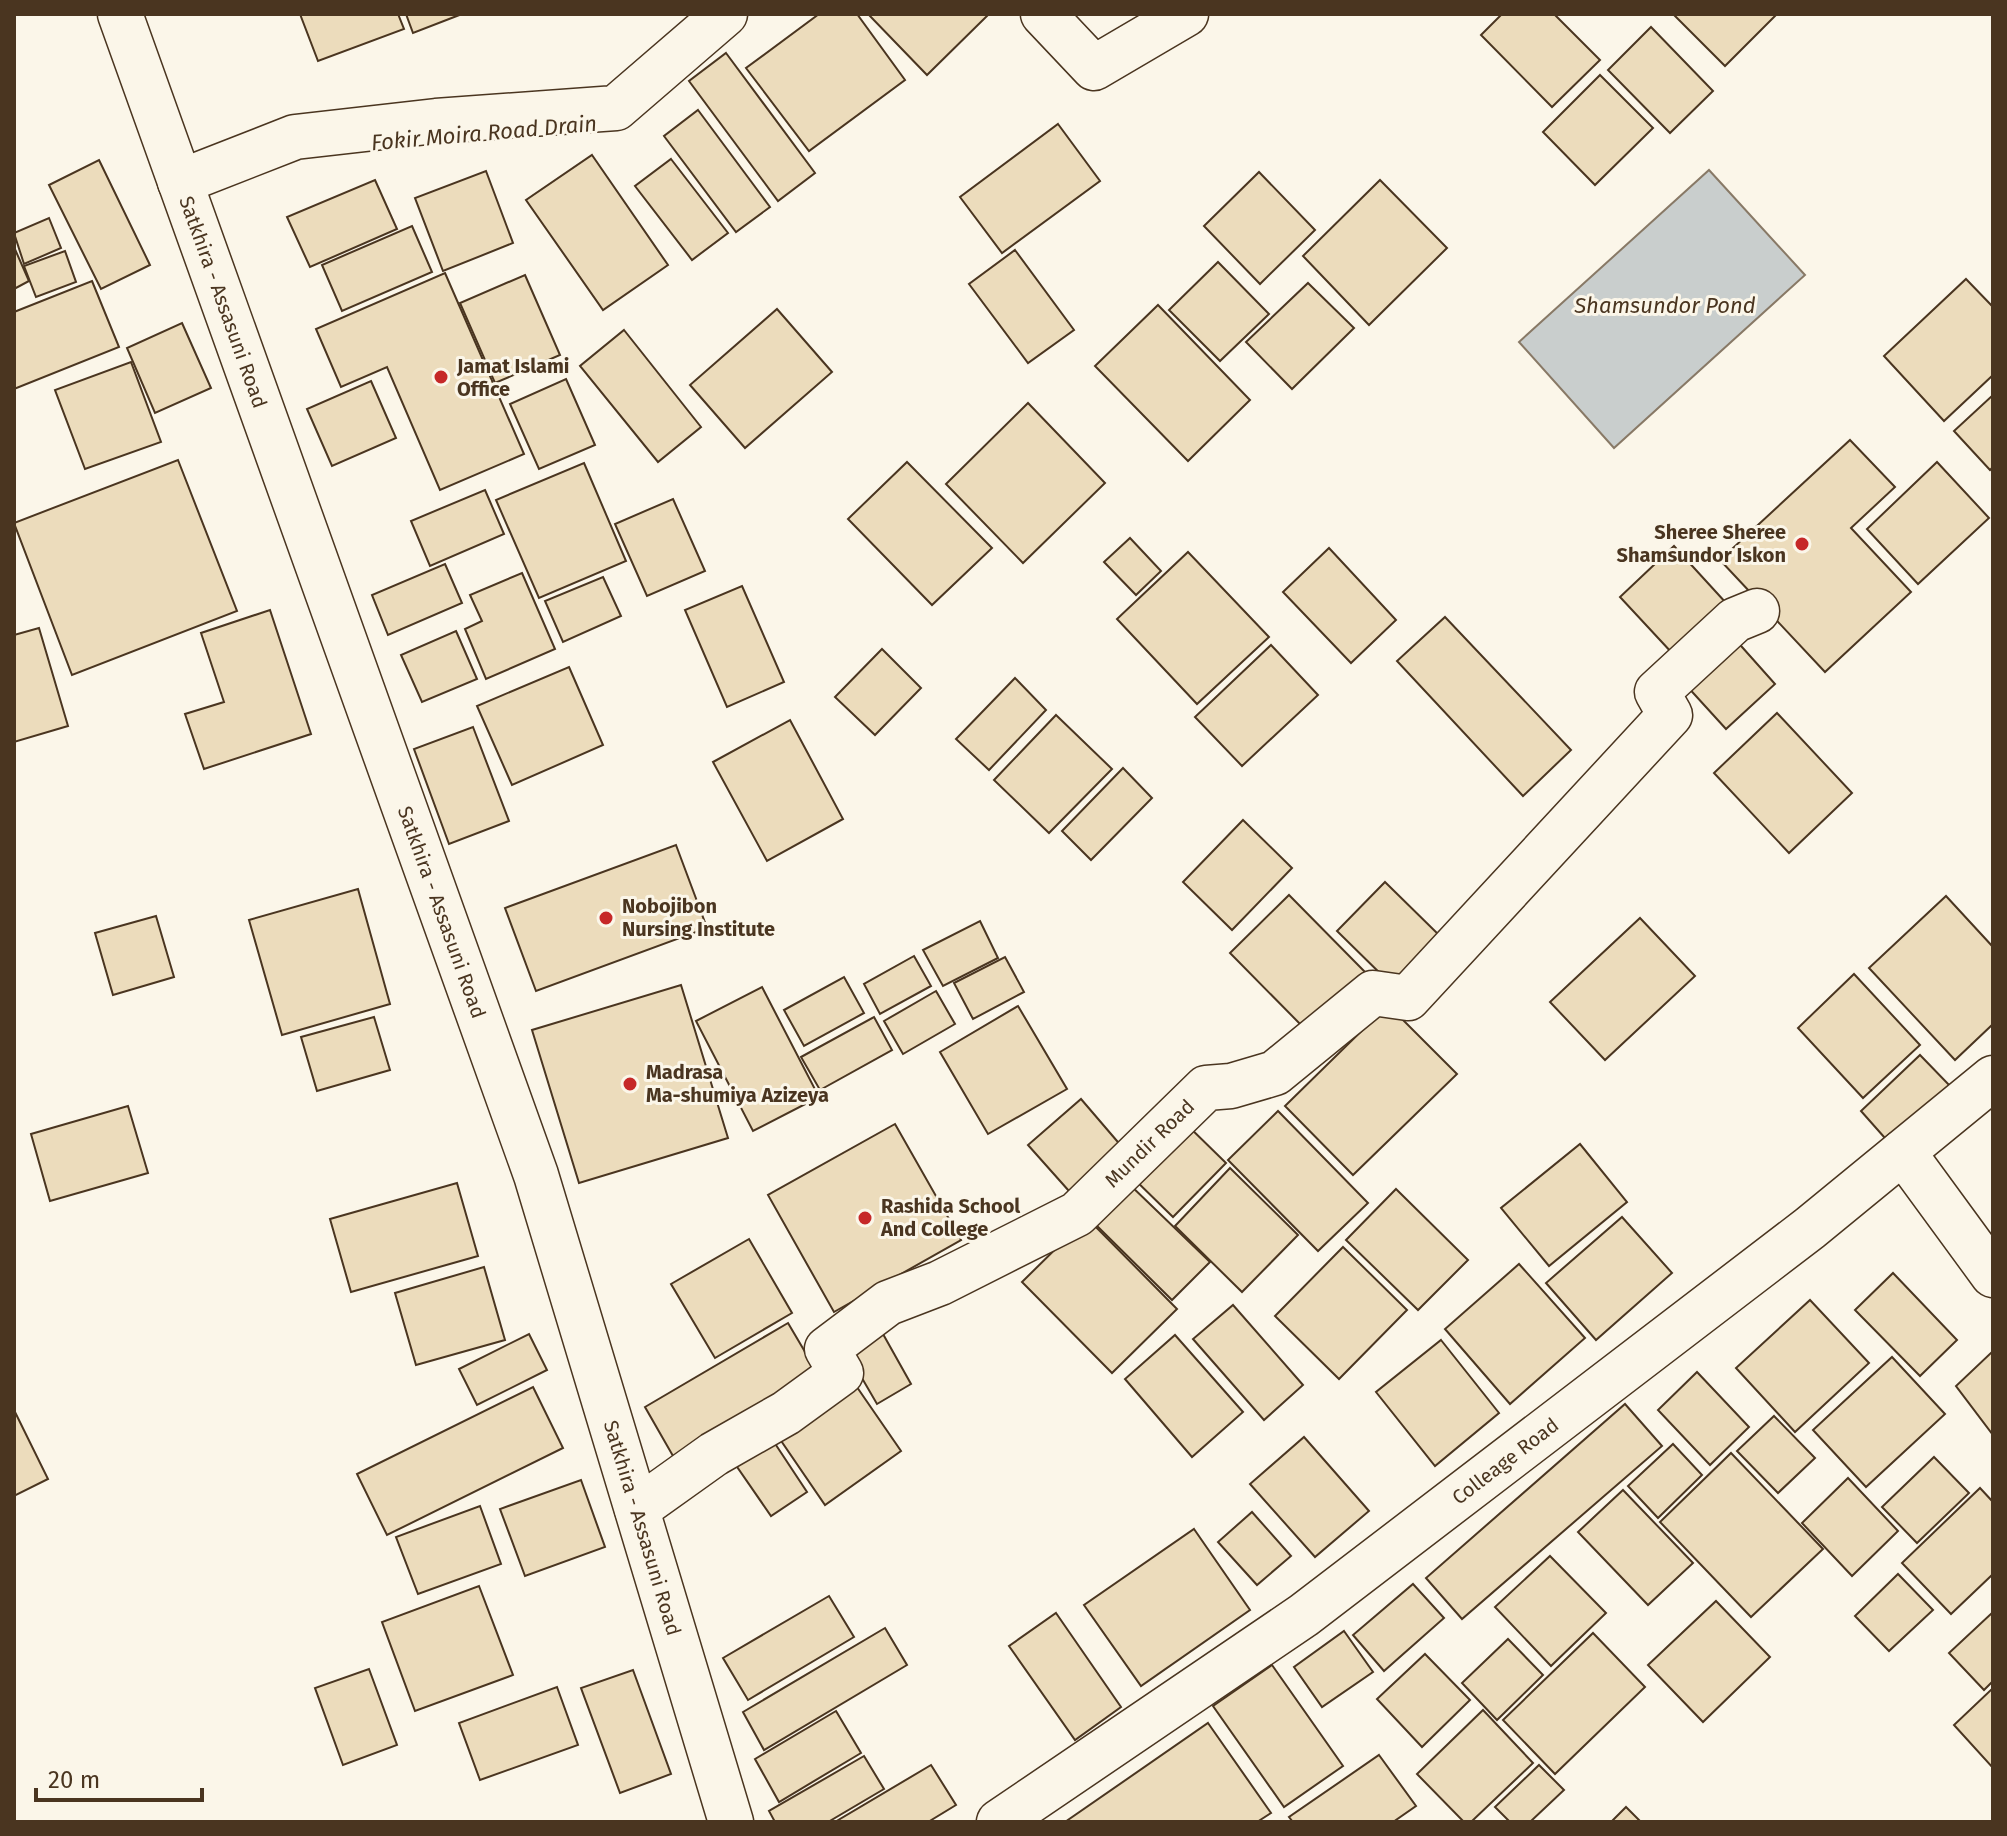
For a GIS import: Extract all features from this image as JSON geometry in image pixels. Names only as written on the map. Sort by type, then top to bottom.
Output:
[{"type":"street","name":"Satkhira - Assasuni Road","points":[[120,14],[536,1175],[731,1822]]},
{"type":"street","points":[[180,182],[295,137],[436,121],[616,108],[725,14]]},
{"type":"street","points":[[1043,14],[1094,68],[1186,14]]},
{"type":"street","name":"Mundir Road","points":[[637,1509],[714,1454],[786,1413],[841,1373],[827,1349],[888,1303],[940,1283],[1077,1214],[1206,1088],[1231,1086],[1275,1073],[1373,993],[1408,998],[1670,715],[1657,692],[1735,620],[1757,611]]},
{"type":"street","name":"Colleage Road","points":[[999,1822],[1304,1615],[1810,1228],[1993,1078]]},
{"type":"street","points":[[1903,1152],[1993,1275]]},
{"type":"water","name":"Shamsundor Pond","points":[[1709,170],[1805,275],[1614,448],[1519,342]]},
{"type":"building","points":[[300,14],[398,14],[404,29],[318,61]]},
{"type":"building","points":[[406,14],[462,14],[413,33]]},
{"type":"building","points":[[819,14],[857,14],[905,80],[809,151],[746,68]]},
{"type":"building","points":[[868,14],[989,14],[927,75]]},
{"type":"building","points":[[1502,14],[1554,14],[1600,60],[1552,107],[1481,35]]},
{"type":"building","points":[[1673,14],[1775,14],[1776,15],[1725,66]]},
{"type":"building","points":[[1651,27],[1713,91],[1670,133],[1608,70]]},
{"type":"building","points":[[726,53],[815,173],[778,201],[689,81]]},
{"type":"building","points":[[1600,75],[1653,128],[1595,185],[1543,132]]},
{"type":"building","points":[[698,110],[770,207],[736,232],[664,136]]},
{"type":"building","points":[[1058,124],[1100,181],[1002,253],[960,197]]},
{"type":"building","points":[[592,155],[668,265],[603,310],[526,200]]},
{"type":"building","points":[[671,159],[728,233],[692,260],[635,186]]},
{"type":"building","points":[[99,160],[150,265],[101,289],[49,185]]},
{"type":"building","points":[[486,171],[513,243],[443,271],[415,198]]},
{"type":"building","points":[[1259,172],[1315,230],[1260,284],[1204,226]]},
{"type":"building","points":[[375,180],[397,229],[310,267],[287,217]]},
{"type":"building","points":[[1380,180],[1447,248],[1369,325],[1303,256]]},
{"type":"building","points":[[49,218],[61,248],[24,264],[14,233]]},
{"type":"building","points":[[412,226],[432,272],[342,311],[322,265]]},
{"type":"building","points":[[14,247],[29,281],[14,289]]},
{"type":"building","points":[[1015,250],[1074,330],[1028,363],[969,284]]},
{"type":"building","points":[[65,251],[76,282],[36,297],[24,266]]},
{"type":"building","points":[[1218,262],[1269,314],[1220,361],[1169,310]]},
{"type":"building","name":"Jamat Islami Office","points":[[445,273],[524,454],[440,490],[387,367],[341,387],[316,329]]},
{"type":"building","points":[[525,275],[560,355],[495,383],[460,303]]},
{"type":"building","points":[[1966,279],[1993,307],[1993,375],[1944,421],[1884,356]]},
{"type":"building","points":[[92,281],[119,347],[14,389],[14,312]]},
{"type":"building","points":[[1308,283],[1354,328],[1292,389],[1246,342]]},
{"type":"building","points":[[1158,305],[1250,400],[1188,461],[1095,366]]},
{"type":"building","points":[[777,309],[832,372],[745,448],[690,385]]},
{"type":"building","points":[[182,323],[211,388],[155,413],[127,348]]},
{"type":"building","points":[[624,330],[701,427],[658,462],[580,366]]},
{"type":"building","points":[[131,362],[161,442],[85,469],[55,390]]},
{"type":"building","points":[[566,379],[595,445],[539,469],[510,404]]},
{"type":"building","points":[[371,381],[396,438],[332,466],[307,409]]},
{"type":"building","points":[[1993,395],[1993,467],[1990,470],[1954,431]]},
{"type":"building","points":[[1028,403],[1105,483],[1023,563],[946,484]]},
{"type":"building","name":"Sheree Sheree Shamsundor Iskon","points":[[1850,440],[1895,487],[1851,528],[1911,592],[1825,672],[1720,560]]},
{"type":"building","points":[[178,460],[237,611],[72,675],[14,523]]},
{"type":"building","points":[[907,462],[992,548],[932,605],[848,519]]},
{"type":"building","points":[[1937,462],[1989,518],[1918,584],[1867,529]]},
{"type":"building","points":[[584,463],[626,561],[539,598],[496,500]]},
{"type":"building","points":[[485,490],[504,534],[430,566],[411,521]]},
{"type":"building","points":[[673,499],[705,571],[647,596],[615,524]]},
{"type":"building","points":[[1130,538],[1161,571],[1136,595],[1104,562]]},
{"type":"building","points":[[1674,546],[1727,604],[1673,654],[1620,597]]},
{"type":"building","points":[[1329,548],[1396,620],[1351,663],[1283,592]]},
{"type":"building","points":[[1188,552],[1269,637],[1197,704],[1117,619]]},
{"type":"building","points":[[445,564],[462,603],[388,635],[372,595]]},
{"type":"building","points":[[522,573],[555,649],[486,679],[465,629],[482,621],[470,595]]},
{"type":"building","points":[[603,577],[621,616],[563,642],[545,601]]},
{"type":"building","points":[[742,586],[784,682],[727,707],[685,610]]},
{"type":"building","points":[[270,610],[311,734],[204,769],[185,714],[224,702],[201,633]]},
{"type":"building","points":[[1445,617],[1571,750],[1523,796],[1397,661]]},
{"type":"building","points":[[39,628],[68,726],[14,742],[14,635]]},
{"type":"building","points":[[456,631],[477,679],[422,702],[401,655]]},
{"type":"building","points":[[1734,638],[1775,684],[1726,729],[1685,684]]},
{"type":"building","points":[[1271,645],[1318,695],[1242,766],[1195,717]]},
{"type":"building","points":[[882,649],[921,688],[875,735],[835,697]]},
{"type":"building","points":[[569,667],[603,745],[512,785],[477,706]]},
{"type":"building","points":[[1015,678],[1046,710],[989,770],[956,739]]},
{"type":"building","points":[[1777,713],[1852,793],[1789,853],[1714,773]]},
{"type":"building","points":[[1056,715],[1112,769],[1049,833],[994,780]]},
{"type":"building","points":[[790,720],[843,819],[767,861],[713,762]]},
{"type":"building","points":[[473,727],[509,821],[449,844],[414,749]]},
{"type":"building","points":[[1123,768],[1152,798],[1091,860],[1062,831]]},
{"type":"building","points":[[1243,820],[1292,868],[1232,930],[1183,882]]},
{"type":"building","name":"Nobojibon Nursing Institute","points":[[676,845],[707,928],[536,991],[505,908]]},
{"type":"building","points":[[1385,882],[1439,935],[1391,984],[1337,931]]},
{"type":"building","points":[[358,889],[390,1004],[282,1035],[249,920]]},
{"type":"building","points":[[1289,895],[1365,972],[1306,1030],[1230,953]]},
{"type":"building","points":[[1946,896],[1993,947],[1993,1024],[1955,1060],[1869,968]]},
{"type":"building","points":[[156,916],[174,977],[113,995],[95,933]]},
{"type":"building","points":[[1640,918],[1695,976],[1605,1060],[1550,1002]]},
{"type":"building","points":[[980,921],[998,958],[943,986],[923,950]]},
{"type":"building","points":[[914,956],[931,986],[880,1014],[864,984]]},
{"type":"building","points":[[1005,957],[1024,992],[973,1019],[954,983]]},
{"type":"building","points":[[1854,974],[1920,1045],[1863,1098],[1798,1028]]},
{"type":"building","points":[[844,977],[864,1013],[804,1046],[784,1010]]},
{"type":"building","name":"Madrasa Ma-shumiya Azizeya","points":[[681,985],[728,1138],[579,1183],[532,1030]]},
{"type":"building","points":[[762,987],[819,1097],[753,1131],[696,1021]]},
{"type":"building","points":[[936,991],[955,1024],[903,1054],[884,1021]]},
{"type":"building","points":[[1388,1005],[1457,1074],[1353,1175],[1285,1106]]},
{"type":"building","points":[[1018,1006],[1067,1089],[988,1134],[940,1052]]},
{"type":"building","points":[[374,1017],[390,1070],[317,1091],[301,1037]]},
{"type":"building","points":[[874,1017],[892,1050],[820,1090],[801,1057]]},
{"type":"building","points":[[1920,1055],[1952,1088],[1892,1146],[1861,1111]]},
{"type":"building","points":[[1081,1099],[1129,1155],[1077,1200],[1028,1145]]},
{"type":"building","points":[[128,1106],[148,1173],[50,1201],[31,1134]]},
{"type":"building","points":[[1278,1111],[1368,1203],[1318,1251],[1228,1160]]},
{"type":"building","points":[[1181,1119],[1226,1163],[1173,1217],[1128,1173]]},
{"type":"building","name":"Rashida School And College","points":[[895,1124],[961,1240],[834,1312],[768,1195]]},
{"type":"building","points":[[1580,1144],[1627,1202],[1549,1266],[1501,1208]]},
{"type":"building","points":[[1230,1168],[1298,1235],[1242,1292],[1175,1226]]},
{"type":"building","points":[[1127,1182],[1210,1262],[1172,1300],[1090,1219]]},
{"type":"building","points":[[457,1183],[478,1256],[351,1292],[330,1219]]},
{"type":"building","points":[[1396,1189],[1468,1260],[1418,1310],[1346,1240]]},
{"type":"building","points":[[1622,1217],[1672,1273],[1596,1340],[1546,1283]]},
{"type":"building","points":[[1087,1218],[1177,1309],[1112,1373],[1022,1282]]},
{"type":"building","points":[[749,1239],[792,1313],[715,1358],[671,1284]]},
{"type":"building","points":[[1343,1247],[1407,1310],[1339,1379],[1275,1316]]},
{"type":"building","points":[[1519,1264],[1585,1338],[1510,1404],[1445,1329]]},
{"type":"building","points":[[484,1267],[505,1340],[416,1365],[395,1293]]},
{"type":"building","points":[[1893,1273],[1957,1340],[1920,1376],[1855,1310]]},
{"type":"building","points":[[1810,1300],[1869,1363],[1795,1432],[1736,1368]]},
{"type":"building","points":[[1233,1305],[1303,1385],[1264,1420],[1193,1339]]},
{"type":"building","points":[[788,1323],[821,1379],[677,1463],[645,1407]]},
{"type":"building","points":[[529,1334],[547,1370],[477,1405],[459,1369]]},
{"type":"building","points":[[883,1334],[911,1384],[877,1404],[848,1354]]},
{"type":"building","points":[[1175,1335],[1243,1412],[1192,1457],[1125,1379]]},
{"type":"building","points":[[1441,1340],[1499,1413],[1435,1466],[1376,1392]]},
{"type":"building","points":[[1993,1351],[1993,1435],[1956,1386]]},
{"type":"building","points":[[1892,1357],[1945,1414],[1866,1487],[1813,1430]]},
{"type":"building","points":[[1697,1372],[1749,1427],[1710,1465],[1658,1410]]},
{"type":"building","points":[[850,1377],[901,1451],[825,1505],[773,1429]]},
{"type":"building","points":[[533,1387],[563,1448],[387,1535],[357,1474]]},
{"type":"building","points":[[1625,1404],[1662,1446],[1462,1619],[1426,1578]]},
{"type":"building","points":[[14,1410],[48,1479],[14,1496]]},
{"type":"building","points":[[1774,1416],[1815,1458],[1778,1493],[1737,1451]]},
{"type":"building","points":[[770,1436],[807,1492],[771,1516],[733,1461]]},
{"type":"building","points":[[1304,1437],[1369,1511],[1315,1557],[1250,1484]]},
{"type":"building","points":[[1673,1444],[1702,1475],[1658,1518],[1628,1486]]},
{"type":"building","points":[[1731,1453],[1823,1549],[1751,1617],[1660,1522]]},
{"type":"building","points":[[1934,1457],[1969,1493],[1917,1543],[1882,1507]]},
{"type":"building","points":[[1848,1478],[1898,1531],[1852,1576],[1802,1523]]},
{"type":"building","points":[[581,1480],[605,1547],[525,1576],[500,1509]]},
{"type":"building","points":[[1980,1488],[1993,1502],[1993,1574],[1951,1614],[1902,1563]]},
{"type":"building","points":[[1623,1490],[1693,1563],[1648,1605],[1578,1532]]},
{"type":"building","points":[[480,1506],[501,1564],[418,1594],[396,1537]]},
{"type":"building","points":[[1252,1512],[1291,1556],[1257,1585],[1218,1542]]},
{"type":"building","points":[[1194,1529],[1250,1610],[1141,1686],[1084,1605]]},
{"type":"building","points":[[1550,1556],[1606,1613],[1551,1666],[1495,1607]]},
{"type":"building","points":[[1898,1574],[1933,1610],[1889,1651],[1855,1616]]},
{"type":"building","points":[[1413,1584],[1444,1618],[1384,1671],[1353,1635]]},
{"type":"building","points":[[479,1586],[513,1675],[415,1711],[382,1622]]},
{"type":"building","points":[[829,1596],[854,1637],[748,1700],[723,1658]]},
{"type":"building","points":[[1716,1601],[1770,1657],[1703,1722],[1648,1665]]},
{"type":"building","points":[[1993,1612],[1993,1681],[1984,1690],[1949,1653]]},
{"type":"building","points":[[1056,1613],[1121,1707],[1075,1740],[1009,1646]]},
{"type":"building","points":[[885,1628],[907,1665],[764,1750],[743,1712]]},
{"type":"building","points":[[1344,1631],[1373,1672],[1322,1707],[1294,1667]]},
{"type":"building","points":[[1593,1633],[1645,1687],[1555,1774],[1503,1720]]},
{"type":"building","points":[[1508,1639],[1543,1675],[1497,1720],[1462,1683]]},
{"type":"building","points":[[1425,1654],[1470,1700],[1422,1747],[1377,1699]]},
{"type":"building","points":[[1272,1665],[1343,1766],[1284,1807],[1213,1706]]},
{"type":"building","points":[[369,1669],[397,1745],[343,1765],[315,1688]]},
{"type":"building","points":[[633,1670],[671,1774],[620,1793],[581,1688]]},
{"type":"building","points":[[557,1687],[578,1745],[480,1780],[459,1723]]},
{"type":"building","points":[[1993,1688],[1993,1768],[1954,1725]]},
{"type":"building","points":[[1483,1710],[1533,1763],[1471,1822],[1464,1822],[1417,1774]]},
{"type":"building","points":[[836,1711],[861,1753],[779,1802],[755,1759]]},
{"type":"building","points":[[1208,1723],[1271,1813],[1257,1822],[1065,1822]]},
{"type":"building","points":[[1379,1755],[1416,1806],[1393,1822],[1293,1822],[1289,1817]]},
{"type":"building","points":[[864,1756],[884,1789],[828,1822],[775,1822],[769,1811]]},
{"type":"building","points":[[931,1765],[956,1805],[928,1822],[835,1822]]},
{"type":"building","points":[[1539,1765],[1564,1790],[1530,1822],[1510,1822],[1495,1807]]},
{"type":"building","points":[[1626,1807],[1641,1822],[1611,1822]]},
{"type":"place","name":"Jamat Islami Office","points":[[441,377]]},
{"type":"place","name":"Sheree Sheree Shamsundor Iskon","points":[[1802,544]]},
{"type":"place","name":"Nobojibon Nursing Institute","points":[[606,918]]},
{"type":"place","name":"Madrasa Ma-shumiya Azizeya","points":[[630,1084]]},
{"type":"place","name":"Rashida School And College","points":[[865,1218]]},
{"type":"water label","name":"Fokir Moira Road Drain","points":[[484,133]]}]
